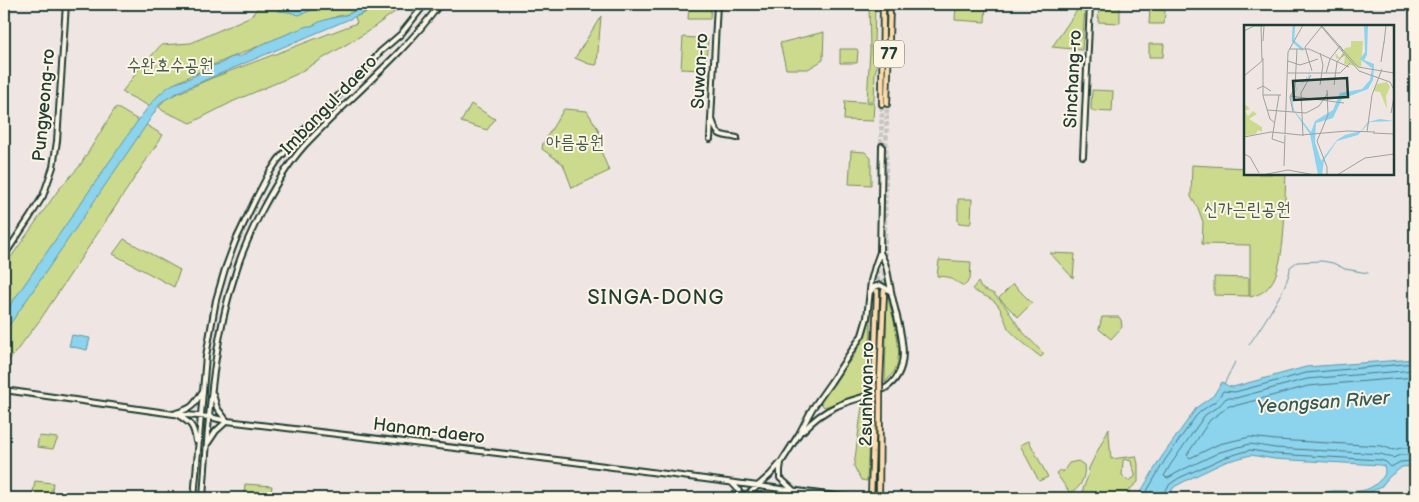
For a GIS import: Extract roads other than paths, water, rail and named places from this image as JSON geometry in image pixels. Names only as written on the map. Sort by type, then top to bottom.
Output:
[{"type":"highway","name":"77","points":[[882,4],[885,104],[892,32],[891,4]]},
{"type":"highway","name":"2sunhwan-ro","points":[[878,498],[884,290]]},
{"type":"highway","name":"2sunhwan-ro","points":[[871,498],[878,291]]},
{"type":"main road","name":"Pungyeong-ro","points":[[4,256],[30,218],[42,196],[53,167],[57,141],[66,4]]},
{"type":"main road","name":"Imbangul-daero","points":[[194,498],[200,416],[210,332],[216,300],[225,269],[236,242],[268,175],[278,160],[305,129],[380,52],[401,34],[425,4]]},
{"type":"main road","name":"Imbangul-daero","points":[[203,498],[206,448],[220,330],[235,273],[245,247],[287,167],[303,147],[407,43],[440,4]]},
{"type":"main road","name":"Suwan-ro","points":[[710,139],[717,4]]},
{"type":"main road","name":"Sinchang-ro","points":[[1083,156],[1090,4]]},
{"type":"main road","points":[[711,116],[717,132],[737,138]]},
{"type":"main road","points":[[732,483],[739,490],[742,498],[758,486],[782,462],[812,408],[862,334],[867,318],[874,266],[880,252],[882,146]]},
{"type":"main road","points":[[799,434],[816,418],[836,406],[886,388],[895,379],[901,367],[904,354],[899,324],[886,266],[880,252]]},
{"type":"main road","points":[[870,291],[874,287],[880,286],[891,292]]},
{"type":"main road","name":"Hanam-daero","points":[[4,390],[175,414],[210,417],[227,421],[851,498]]},
{"type":"main road","points":[[175,414],[192,407],[203,390]]},
{"type":"main road","points":[[206,448],[212,436],[227,421],[217,408],[212,391]]},
{"type":"main road","points":[[175,414],[191,424],[198,447]]},
{"type":"main road","points":[[782,462],[780,478],[793,490]]},
{"type":"water","points":[[285,4],[328,4],[299,15],[278,11]]},
{"type":"water","points":[[360,4],[385,4],[184,89],[161,102],[4,333],[4,314],[139,119],[163,91],[173,84],[191,78],[211,66],[220,64],[230,58],[239,57],[265,43],[307,26],[343,16],[359,8]]},
{"type":"water","points":[[72,335],[90,338],[87,350],[69,346]]},
{"type":"water","name":"Yeongsan River","points":[[1415,359],[1415,466],[1402,467],[1389,477],[1380,488],[1369,492],[1310,498],[1330,491],[1358,491],[1369,488],[1383,477],[1385,472],[1384,466],[1274,459],[1251,455],[1225,462],[1187,480],[1174,487],[1167,498],[1137,498],[1161,458],[1197,407],[1213,396],[1222,382],[1233,387],[1306,367]]},
{"type":"waterway","points":[[193,64],[197,75]]},
{"type":"waterway","points":[[1249,345],[1280,295],[1290,267],[1297,262],[1322,261],[1333,263],[1345,269],[1368,273]]},
{"type":"waterway","points":[[1224,384],[1235,362]]},
{"type":"tunnel","points":[[881,150],[882,104]]},
{"type":"tunnel","points":[[884,289],[887,104]]},
{"type":"tunnel","points":[[878,258],[878,288]]},
{"type":"district","name":"SINGA-DONG","points":[[656,298]]},
{"type":"park label","name":"수완호수공원","points":[[170,65]]},
{"type":"park label","name":"아름공원","points":[[575,142]]},
{"type":"park label","name":"신가근린공원","points":[[1247,209]]}]
